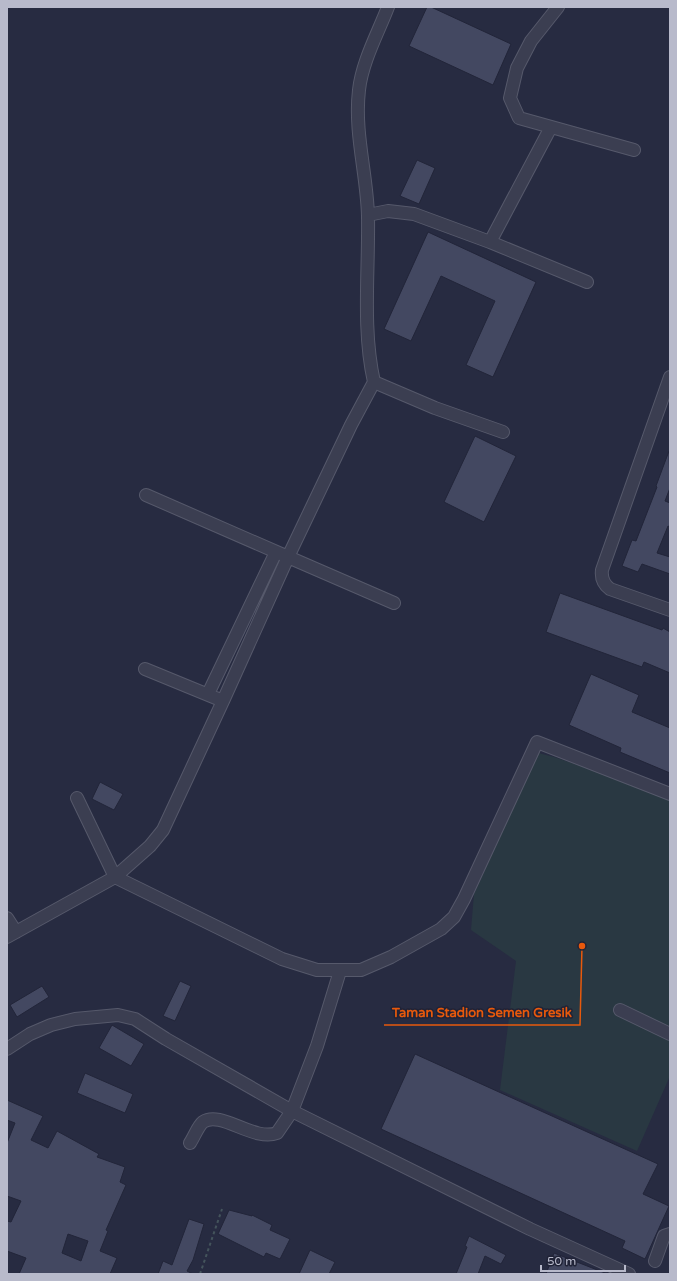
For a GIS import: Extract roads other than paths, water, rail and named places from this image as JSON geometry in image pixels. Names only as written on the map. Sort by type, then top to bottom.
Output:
[{"type":"street","points":[[7,918],[11,934],[115,877],[150,846],[163,830],[288,557],[351,425],[374,382],[371,367],[367,303],[368,215],[357,125],[361,76],[388,7]]},
{"type":"street","points":[[558,7],[531,41],[517,68],[510,98],[519,118],[634,150]]},
{"type":"street","points":[[490,242],[550,127]]},
{"type":"street","points":[[368,215],[388,211],[414,214],[490,242],[587,282]]},
{"type":"street","points":[[670,377],[601,576],[605,586],[610,589],[670,610]]},
{"type":"street","points":[[374,382],[435,408],[503,432]]},
{"type":"street","points":[[146,495],[394,603]]},
{"type":"street","points":[[208,694],[276,552]]},
{"type":"street","points":[[145,668],[223,701]]},
{"type":"street","points":[[77,798],[115,877],[282,959],[317,970],[340,971],[361,970],[391,956],[441,929],[454,917],[464,899],[537,742],[670,794]]},
{"type":"street","points":[[190,1143],[203,1122],[211,1120],[219,1120],[264,1136],[270,1136],[277,1133],[292,1111],[317,1046],[340,971]]},
{"type":"street","points":[[620,1010],[670,1034]]},
{"type":"street","points":[[7,1049],[30,1034],[51,1025],[75,1019],[118,1015],[135,1019],[166,1039],[292,1111],[530,1229],[629,1274]]},
{"type":"street","points":[[655,1261],[664,1236],[670,1234]]},
{"type":"place","name":"Taman Stadion Semen Gresik","points":[[582,946]]}]
